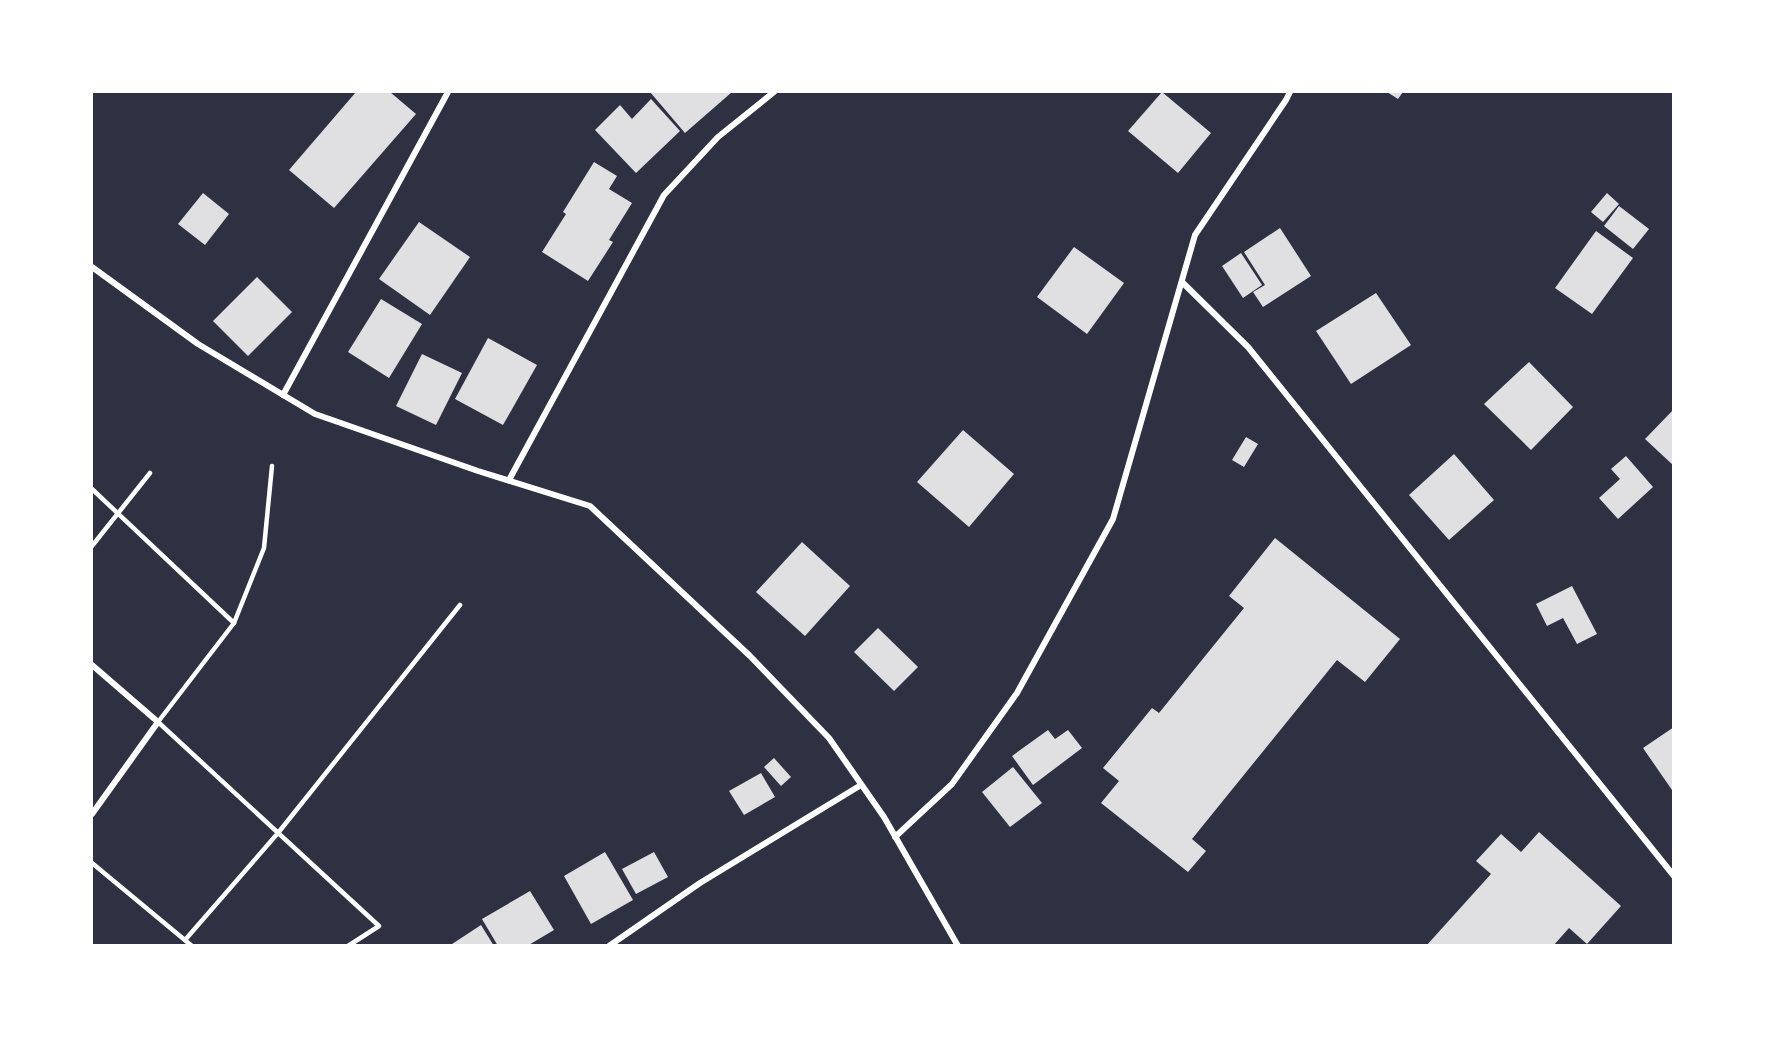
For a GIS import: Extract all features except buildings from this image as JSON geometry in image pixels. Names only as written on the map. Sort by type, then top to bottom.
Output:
[{"type":"street","points":[[283,395],[448,92]]},
{"type":"street","points":[[509,480],[664,195],[718,137],[774,92]]},
{"type":"street","points":[[895,837],[952,784],[1017,693],[1113,519],[1195,236],[1290,92]]},
{"type":"street","points":[[92,267],[198,344],[315,414],[478,471],[590,506],[750,656],[829,738],[884,817],[958,945]]},
{"type":"street","points":[[1182,282],[1248,347],[1674,876]]},
{"type":"street","points":[[92,665],[158,722],[92,814]]},
{"type":"street","points":[[609,945],[700,882],[861,785]]},
{"type":"lane","points":[[272,466],[264,548],[234,623],[158,722],[379,926],[348,945]]},
{"type":"lane","points":[[92,546],[150,473]]},
{"type":"lane","points":[[92,489],[234,623]]},
{"type":"lane","points":[[185,940],[278,833],[460,605]]},
{"type":"lane","points":[[92,863],[192,945]]}]
